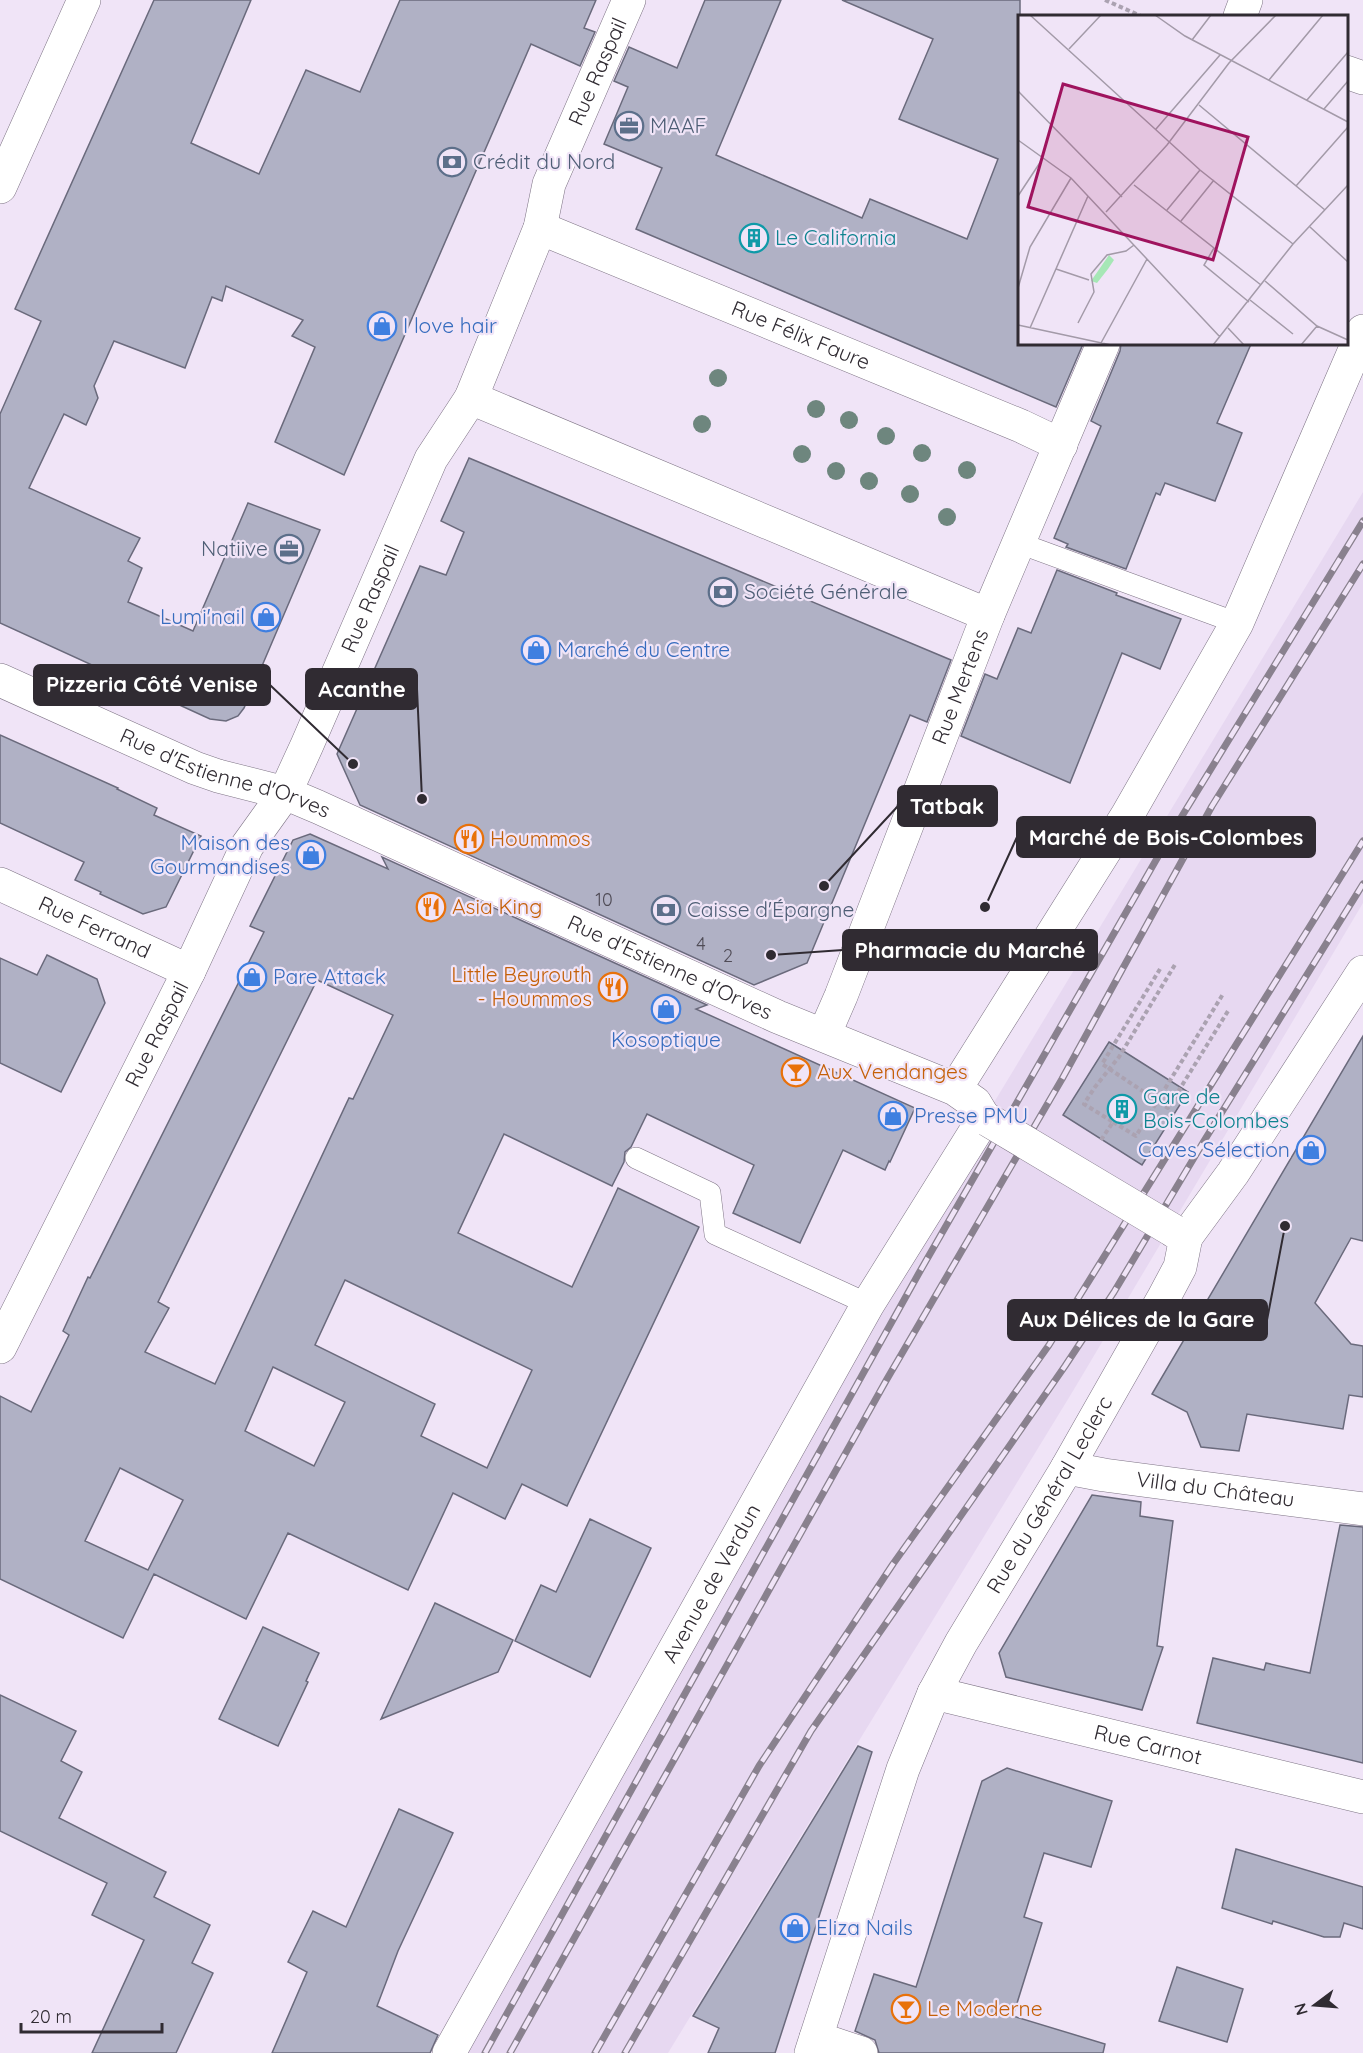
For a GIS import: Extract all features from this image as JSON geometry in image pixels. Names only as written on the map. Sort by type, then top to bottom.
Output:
[{"type":"street","points":[[0,187],[84,0]]},
{"type":"street","name":"Rue Raspail","points":[[0,1347],[189,971],[247,846],[285,793],[431,459],[471,398],[540,228],[549,184],[629,0]]},
{"type":"street","points":[[1240,15],[1246,0]]},
{"type":"street","points":[[1348,72],[1363,78]]},
{"type":"street","name":"Rue Félix Faure","points":[[540,228],[1021,426],[1061,445]]},
{"type":"street","name":"Rue Mertens","points":[[824,1035],[988,615],[1103,345]]},
{"type":"street","points":[[964,1075],[1128,814],[1237,623],[1360,347]]},
{"type":"street","points":[[471,398],[988,615]]},
{"type":"street","name":"Rue d'Estienne d'Orves","points":[[0,680],[195,768],[285,793],[778,1017],[955,1089],[975,1103],[986,1119],[1180,1234]]},
{"type":"street","name":"Rue Ferrand","points":[[0,885],[189,971]]},
{"type":"street","name":"Rue du Général Leclerc","points":[[813,2046],[903,1769],[934,1693],[961,1642],[1067,1468],[1180,1267],[1180,1234],[1233,1173],[1363,972]]},
{"type":"street","name":"Avenue de Verdun","points":[[449,2053],[868,1304],[986,1119]]},
{"type":"street","name":"Villa du Château","points":[[1067,1468],[1116,1477],[1363,1509]]},
{"type":"street","name":"Rue Carnot","points":[[934,1693],[1363,1797]]},
{"type":"street","points":[[813,2046],[861,2053]]},
{"type":"lane","points":[[1019,543],[1237,623]]},
{"type":"lane","points":[[636,1158],[710,1193],[716,1234],[868,1304]]},
{"type":"path","points":[[1105,0],[1139,15]]},
{"type":"path","points":[[1176,963],[1119,1057],[1084,1104],[1136,1136],[1223,994]]},
{"type":"path","points":[[1160,969],[1102,1064],[1168,1108],[1228,1011]]},
{"type":"path","points":[[1101,1139],[1113,1122]]},
{"type":"shaded area","points":[[1363,492],[1363,903],[1073,1391],[668,2053],[455,2053],[993,1104]]},
{"type":"building","points":[[154,0],[251,0],[191,143],[259,174],[306,70],[360,92],[400,0],[596,0],[584,28],[595,32],[580,66],[531,44],[344,475],[275,442],[315,347],[292,336],[303,320],[226,286],[222,301],[212,297],[185,368],[114,341],[94,386],[98,398],[86,425],[64,414],[29,488],[140,538],[128,561],[142,568],[128,602],[193,631],[248,503],[320,530],[244,708],[238,716],[226,721],[210,719],[0,623],[0,414],[41,321],[15,309]]},
{"type":"building","points":[[705,0],[781,0],[716,155],[862,218],[870,199],[967,239],[998,159],[899,119],[933,39],[842,0],[1020,0],[1020,15],[1018,15],[1018,345],[1083,345],[1056,407],[636,229],[662,168],[604,144],[628,87],[614,81],[629,47],[677,68]]},
{"type":"building","points":[[1121,345],[1251,345],[1217,423],[1242,433],[1215,501],[1165,483],[1160,495],[1156,493],[1126,569],[1066,547],[1068,544],[1054,538],[1101,426],[1091,421]]},
{"type":"building","points":[[469,458],[951,660],[927,722],[910,715],[807,963],[754,985],[360,805],[337,754],[420,566],[446,575],[464,532],[441,521]]},
{"type":"building","points":[[1057,570],[1181,619],[1160,669],[1122,653],[1070,783],[961,736],[985,674],[997,679],[1018,628],[1031,633]]},
{"type":"building","points":[[0,735],[118,788],[157,808],[154,815],[201,836],[166,907],[143,914],[100,894],[101,892],[75,880],[84,862],[0,823]]},
{"type":"building","points":[[310,834],[388,869],[382,857],[707,1005],[696,1009],[915,1108],[885,1170],[843,1150],[800,1243],[733,1213],[754,1165],[647,1114],[631,1147],[625,1152],[624,1162],[612,1186],[504,1134],[458,1233],[572,1287],[618,1188],[699,1227],[567,1506],[522,1484],[505,1519],[453,1493],[408,1590],[288,1533],[246,1619],[154,1574],[123,1638],[0,1579],[0,1396],[31,1412],[69,1335],[63,1331],[88,1277],[90,1278],[264,932],[250,926],[293,840]],"holes":[[[317,980],[393,1015],[353,1099],[349,1098],[215,1384],[145,1352],[169,1308],[158,1302]],[[345,1280],[532,1370],[487,1468],[421,1436],[435,1404],[315,1345]],[[273,1367],[345,1402],[314,1466],[245,1431]],[[120,1468],[183,1500],[148,1570],[85,1541]]]},
{"type":"building","points":[[47,955],[97,979],[105,1003],[61,1092],[0,1063],[0,958],[37,975]]},
{"type":"building","points":[[1363,1036],[1363,1241],[1351,1238],[1315,1303],[1351,1344],[1363,1346],[1363,1397],[1349,1395],[1343,1429],[1247,1414],[1239,1451],[1201,1447],[1187,1412],[1152,1394]]},
{"type":"building","name":"Gare de Bois-Colombes","points":[[1109,1042],[1188,1092],[1142,1165],[1063,1115]]},
{"type":"building","points":[[1092,1495],[1141,1502],[1140,1516],[1173,1521],[1157,1646],[1163,1647],[1142,1710],[1006,1677],[999,1653]]},
{"type":"building","points":[[590,1519],[651,1548],[590,1677],[515,1641],[541,1585],[556,1592]]},
{"type":"building","points":[[1340,1525],[1363,1527],[1363,1763],[1197,1723],[1213,1658],[1264,1670],[1266,1663],[1310,1673]]},
{"type":"building","points":[[435,1603],[513,1640],[498,1672],[381,1719]]},
{"type":"building","points":[[263,1627],[319,1653],[278,1746],[219,1719]]},
{"type":"building","points":[[0,1695],[76,1731],[61,1761],[82,1772],[59,1818],[166,1872],[154,1897],[210,1925],[192,1963],[213,1973],[176,2053],[92,2053],[144,1940],[92,1915],[107,1883],[0,1831]]},
{"type":"building","points":[[858,1746],[872,1752],[775,2053],[708,2053],[719,2028],[693,2016]]},
{"type":"building","points":[[1007,1768],[1112,1801],[1091,1867],[1044,1853],[1024,1917],[1042,1923],[1013,2016],[1105,2044],[1103,2053],[879,2053],[875,2040],[855,2031],[874,1974],[916,1987],[982,1781]]},
{"type":"building","points":[[399,1809],[453,1833],[398,1951],[377,2006],[438,2035],[430,2053],[272,2053],[307,1972],[288,1962],[313,1911],[346,1927]]},
{"type":"building","points":[[1236,1849],[1363,1887],[1363,1929],[1344,1923],[1340,1937],[1324,1937],[1222,1908]]},
{"type":"building","points":[[1177,1967],[1243,1989],[1227,2042],[1159,2021]]},
{"type":"railway","points":[[485,2053],[919,1273],[1171,834],[1363,521]]},
{"type":"railway","points":[[510,2053],[887,1379],[1062,1079],[1212,806],[1363,564]]},
{"type":"railway","points":[[595,2053],[759,1766],[893,1564],[1049,1345],[1363,841]]},
{"type":"railway","points":[[625,2053],[811,1731],[1114,1292],[1204,1141],[1363,884]]},
{"type":"place","name":"MAAF","points":[[629,126]]},
{"type":"place","name":"Crédit du Nord","points":[[452,162]]},
{"type":"place","name":"Le California","points":[[754,238]]},
{"type":"place","name":"I love hair","points":[[382,326]]},
{"type":"place","name":"Natiive","points":[[289,549]]},
{"type":"place","name":"Société Générale","points":[[723,592]]},
{"type":"place","name":"Lumi'nail","points":[[266,617]]},
{"type":"place","name":"Marché du Centre","points":[[536,650]]},
{"type":"place","name":"Pizzeria Côté Venise","points":[[353,764]]},
{"type":"place","name":"Acanthe","points":[[422,799]]},
{"type":"place","name":"Hoummos","points":[[469,839]]},
{"type":"place","name":"Maison des Gourmandises","points":[[311,855]]},
{"type":"place","name":"Tatbak","points":[[824,886]]},
{"type":"place","name":"Asia King","points":[[431,907]]},
{"type":"place","name":"Marché de Bois-Colombes","points":[[985,907]]},
{"type":"place","name":"Caisse d'Épargne","points":[[666,910]]},
{"type":"place","name":"Pharmacie du Marché","points":[[771,955]]},
{"type":"place","name":"Pare Attack","points":[[252,977]]},
{"type":"place","name":"Little Beyrouth - Hoummos","points":[[613,987]]},
{"type":"place","name":"Kosoptique","points":[[666,1009]]},
{"type":"place","name":"Aux Vendanges","points":[[796,1072]]},
{"type":"place","name":"Gare de Bois-Colombes","points":[[1122,1109]]},
{"type":"place","name":"Presse PMU","points":[[893,1116]]},
{"type":"place","name":"Caves Sélection","points":[[1311,1150]]},
{"type":"place","name":"Aux Délices de la Gare","points":[[1285,1226]]},
{"type":"place","name":"Eliza Nails","points":[[795,1928]]},
{"type":"place","name":"Le Moderne","points":[[906,2009]]}]
